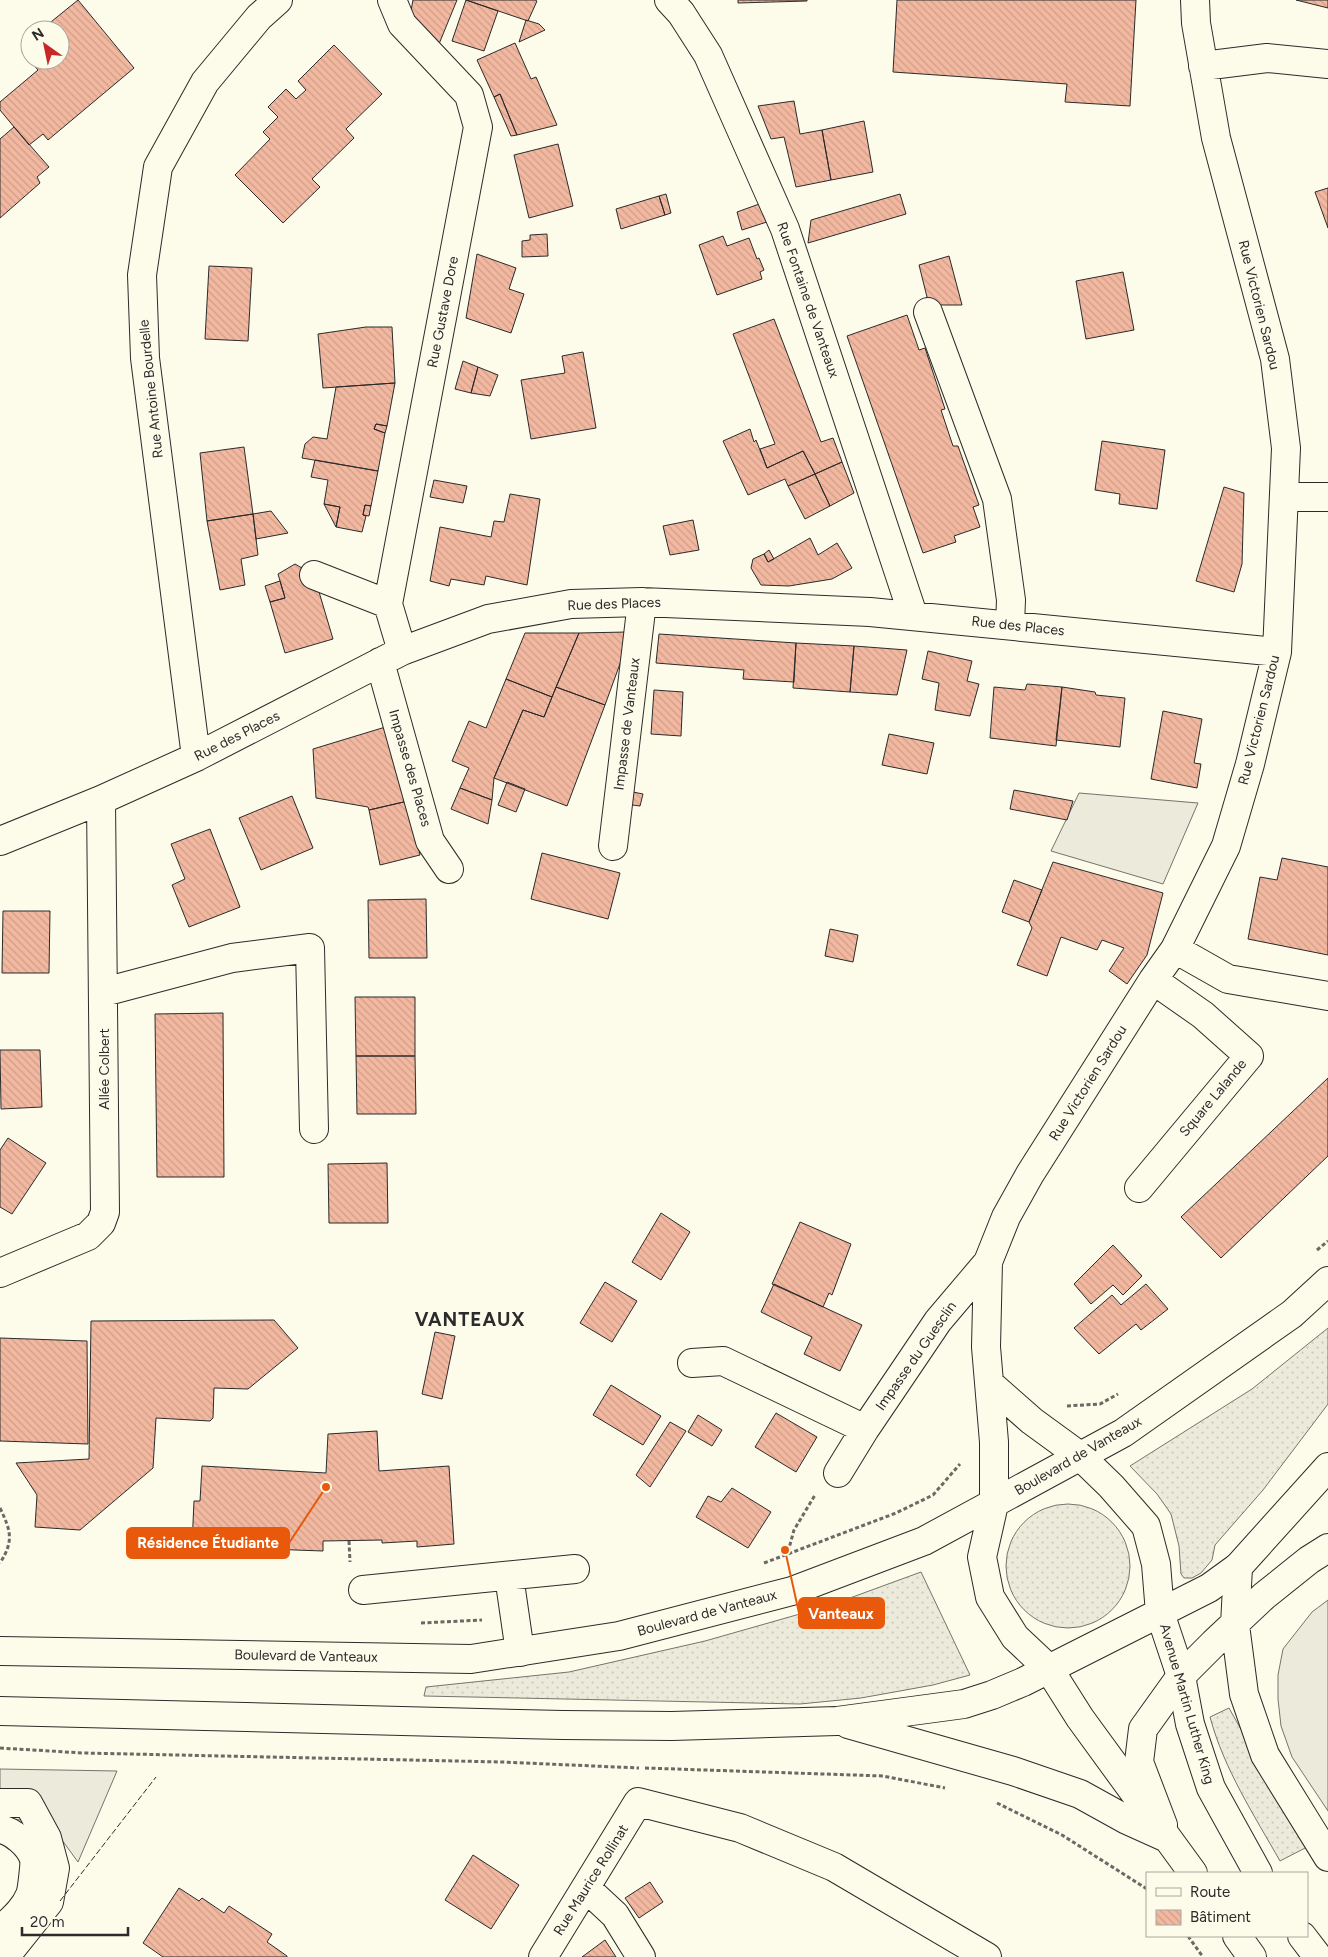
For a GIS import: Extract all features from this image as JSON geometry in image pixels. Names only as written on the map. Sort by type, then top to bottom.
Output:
[{"type":"street","name":"Rue Antoine Bourdelle","points":[[196,757],[145,358],[142,276],[158,167],[205,82],[259,17],[278,0]]},
{"type":"street","name":"Rue Gustave Dore","points":[[391,656],[388,604],[478,127],[469,95],[402,24],[392,0]]},
{"type":"street","name":"Rue Fontaine de Vanteaux","points":[[669,0],[681,13],[708,55],[785,229],[913,615]]},
{"type":"street","name":"Rue Victorien Sardou","points":[[1049,1669],[1015,1637],[990,1597],[982,1557],[994,1504],[994,1442],[986,1347],[988,1262],[1006,1217],[1030,1174],[1153,980],[1175,949],[1226,846],[1250,764],[1277,652],[1286,448],[1275,359],[1216,138],[1196,22],[1195,0]]},
{"type":"street","points":[[1203,66],[1267,58],[1328,64]]},
{"type":"street","points":[[928,312],[996,499],[1011,600],[1010,625]]},
{"type":"street","points":[[1284,497],[1328,497]]},
{"type":"street","points":[[314,575],[388,604]]},
{"type":"street","name":"Rue des Places","points":[[0,841],[101,800],[196,757],[391,656],[488,619],[572,604],[642,602],[913,615],[1277,652]]},
{"type":"street","name":"Impasse de Vanteaux","points":[[613,846],[642,602]]},
{"type":"street","name":"Impasse des Places","points":[[391,656],[430,841],[449,869]]},
{"type":"street","name":"Allée Colbert","points":[[0,1273],[88,1236],[101,1223],[105,1212],[101,800]]},
{"type":"street","points":[[104,992],[232,958],[310,948],[314,1129]]},
{"type":"street","points":[[1175,949],[1228,979],[1328,996]]},
{"type":"street","name":"Square Lalande","points":[[1138,1188],[1249,1056],[1203,1015],[1153,980]]},
{"type":"street","name":"Impasse du Guesclin","points":[[838,1474],[865,1429],[938,1321],[988,1262]]},
{"type":"street","name":"Boulevard de Vanteaux","points":[[0,1651],[471,1659],[619,1636],[792,1591],[924,1541],[1123,1433],[1292,1314],[1328,1281]]},
{"type":"street","points":[[692,1363],[723,1361],[865,1429]]},
{"type":"street","points":[[990,1384],[1032,1421],[1080,1456]]},
{"type":"street","name":"Avenue Martin Luther King","points":[[1080,1456],[1111,1486],[1146,1526],[1156,1564],[1160,1613],[1180,1676],[1187,1714],[1211,1788],[1257,1872]]},
{"type":"street","points":[[0,1711],[563,1726],[672,1726],[837,1721],[964,1704],[1000,1692],[1049,1669],[1209,1588],[1238,1567],[1328,1467]]},
{"type":"street","points":[[1168,1839],[1139,1762],[1143,1728],[1180,1676],[1264,1596],[1308,1560],[1328,1548]]},
{"type":"street","points":[[1238,1567],[1234,1625],[1244,1694],[1265,1755],[1328,1857]]},
{"type":"street","points":[[363,1590],[574,1569]]},
{"type":"street","points":[[509,1576],[520,1652]]},
{"type":"street","points":[[1049,1669],[1080,1718],[1192,1872]]},
{"type":"street","points":[[837,1721],[1013,1771],[1080,1794],[1127,1820],[1168,1839]]},
{"type":"street","points":[[0,1802],[28,1803],[47,1838],[55,1868],[48,1902],[5,1957]]},
{"type":"street","name":"Rue Maurice Rollinat","points":[[543,1957],[638,1802],[740,1828],[834,1867],[987,1957]]},
{"type":"street","points":[[0,1829],[21,1840],[34,1860],[31,1894],[20,1912],[0,1931]]},
{"type":"street","points":[[586,1888],[615,1915],[641,1957]]},
{"type":"street","points":[[1238,1937],[1252,1957]]},
{"type":"street","points":[[1303,1937],[1318,1957]]},
{"type":"path","points":[[1314,1254],[1328,1241]]},
{"type":"path","points":[[1032,1421],[1054,1407],[1100,1404],[1124,1390]]},
{"type":"path","points":[[788,1553],[794,1530],[827,1474],[838,1474]]},
{"type":"path","points":[[0,1508],[9,1526],[10,1539],[0,1563]]},
{"type":"path","points":[[0,1748],[826,1773],[883,1776],[953,1790]]},
{"type":"path","points":[[990,1801],[1000,1803],[1062,1835],[1146,1887]]},
{"type":"path","points":[[1189,1937],[1203,1957]]},
{"type":"shaded area","points":[[1079,793],[1198,803],[1163,884],[1051,851]]},
{"type":"shaded area","points":[[1328,1328],[1328,1404],[1263,1490],[1215,1545],[1212,1560],[1201,1573],[1192,1578],[1184,1578],[1181,1574],[1179,1546],[1171,1514],[1157,1494],[1130,1466],[1252,1389]]},
{"type":"shaded area","points":[[1068,1504],[1092,1509],[1103,1514],[1112,1522],[1120,1531],[1125,1542],[1130,1566],[1125,1590],[1120,1601],[1112,1610],[1103,1618],[1092,1623],[1068,1628],[1044,1623],[1033,1618],[1024,1610],[1016,1601],[1011,1590],[1006,1566],[1011,1542],[1016,1531],[1024,1522],[1033,1514],[1044,1509]]},
{"type":"shaded area","points":[[921,1572],[970,1675],[933,1685],[861,1698],[800,1704],[424,1696],[426,1687],[569,1672],[705,1641],[828,1606]]},
{"type":"shaded area","points":[[1328,1600],[1328,1811],[1292,1757],[1281,1726],[1278,1675],[1283,1649],[1312,1612]]},
{"type":"shaded area","points":[[1229,1708],[1307,1847],[1280,1861],[1240,1791],[1216,1736],[1210,1717]]},
{"type":"shaded area","points":[[0,1769],[117,1771],[78,1862],[48,1821],[0,1819]]},
{"type":"building","points":[[78,0],[134,68],[48,140],[43,134],[29,145],[0,110],[0,102],[38,70],[70,70],[70,20],[53,20]]},
{"type":"building","points":[[413,0],[457,0],[439,44],[410,16]]},
{"type":"building","points":[[466,0],[498,11],[484,51],[452,41]]},
{"type":"building","points":[[466,0],[535,0],[537,1],[528,21]]},
{"type":"building","points":[[738,0],[807,0],[807,1],[738,3]]},
{"type":"building","points":[[897,0],[1136,0],[1130,106],[1065,102],[1067,84],[893,72]]},
{"type":"building","points":[[1296,0],[1328,0],[1328,8]]},
{"type":"building","points":[[526,20],[539,24],[545,30],[519,42]]},
{"type":"building","points":[[515,43],[531,79],[536,77],[557,125],[517,135],[500,94],[494,97],[477,60]]},
{"type":"building","points":[[334,45],[382,94],[346,129],[354,138],[312,179],[320,187],[283,223],[235,175],[270,139],[263,132],[278,117],[268,107],[286,89],[296,99],[306,90],[298,81]]},
{"type":"building","points":[[500,94],[517,135],[511,136],[494,97]]},
{"type":"building","points":[[794,101],[800,134],[822,130],[831,180],[796,187],[784,137],[771,139],[758,106]]},
{"type":"building","points":[[864,121],[873,172],[831,180],[822,130]]},
{"type":"building","points":[[14,127],[49,167],[37,177],[40,183],[0,218],[0,139]]},
{"type":"building","points":[[558,144],[573,206],[529,218],[514,155]]},
{"type":"building","points":[[1328,188],[1328,228],[1315,192]]},
{"type":"building","points":[[666,194],[671,213],[665,215],[659,196]]},
{"type":"building","points":[[900,194],[906,214],[808,243],[811,220]]},
{"type":"building","points":[[659,196],[665,215],[621,229],[616,209]]},
{"type":"building","points":[[762,203],[770,221],[742,230],[737,212]]},
{"type":"building","points":[[547,234],[548,256],[522,257],[522,241],[530,240],[530,235]]},
{"type":"building","points":[[723,236],[727,246],[749,238],[757,259],[759,258],[764,270],[760,272],[762,279],[717,295],[699,245]]},
{"type":"building","points":[[477,254],[516,268],[509,289],[524,294],[511,333],[466,318]]},
{"type":"building","points":[[949,256],[962,305],[929,305],[919,265]]},
{"type":"building","points":[[209,266],[252,268],[248,341],[205,339]]},
{"type":"building","points":[[1123,272],[1134,330],[1086,339],[1076,281]]},
{"type":"building","points":[[907,315],[919,350],[925,348],[945,409],[941,410],[953,446],[958,446],[979,505],[973,507],[980,527],[954,536],[956,542],[923,553],[847,336]]},
{"type":"building","points":[[774,319],[821,442],[833,438],[842,462],[815,474],[803,451],[767,468],[760,449],[775,444],[733,334]]},
{"type":"building","points":[[366,327],[392,327],[395,383],[323,388],[318,334]]},
{"type":"building","points":[[583,352],[596,428],[531,439],[521,380],[565,373],[562,356]]},
{"type":"building","points":[[463,361],[478,367],[471,393],[455,389]]},
{"type":"building","points":[[478,367],[498,375],[490,396],[471,393]]},
{"type":"building","points":[[395,383],[387,426],[376,424],[374,429],[385,433],[378,471],[302,458],[305,444],[313,437],[327,439],[336,387]]},
{"type":"building","points":[[376,424],[387,426],[385,433],[374,429]]},
{"type":"building","points":[[750,429],[754,442],[756,440],[767,468],[803,451],[815,474],[788,486],[785,479],[748,495],[723,441]]},
{"type":"building","points":[[1102,441],[1165,450],[1157,509],[1119,504],[1120,494],[1095,490]]},
{"type":"building","points":[[244,447],[253,514],[207,521],[200,453]]},
{"type":"building","points":[[315,460],[378,471],[371,506],[365,505],[363,515],[366,516],[362,532],[336,527],[340,507],[324,504],[328,480],[311,477]]},
{"type":"building","points":[[842,462],[854,493],[830,506],[815,474]]},
{"type":"building","points":[[815,474],[830,506],[805,519],[788,486]]},
{"type":"building","points":[[434,480],[467,486],[463,503],[430,497]]},
{"type":"building","points":[[1224,487],[1244,493],[1242,564],[1234,592],[1196,581]]},
{"type":"building","points":[[510,494],[540,499],[527,585],[486,576],[484,585],[451,579],[449,586],[430,581],[440,527],[491,537],[494,521],[504,522]]},
{"type":"building","points":[[324,504],[340,507],[336,527]]},
{"type":"building","points":[[365,505],[371,506],[369,516],[363,515]]},
{"type":"building","points":[[271,511],[288,533],[256,539],[253,514]]},
{"type":"building","points":[[253,514],[258,555],[241,559],[245,585],[220,590],[207,521]]},
{"type":"building","points":[[693,520],[699,550],[670,555],[663,526]]},
{"type":"building","points":[[810,538],[818,555],[837,543],[852,568],[832,579],[789,586],[761,585],[751,568],[753,559],[764,554],[768,562]]},
{"type":"building","points":[[769,550],[774,559],[768,562],[764,554]]},
{"type":"building","points":[[295,564],[314,575],[333,639],[285,653],[270,602],[285,598],[278,574]]},
{"type":"building","points":[[280,581],[285,598],[270,602],[265,586]]},
{"type":"building","points":[[627,632],[629,639],[605,705],[556,687],[579,633]]},
{"type":"building","points":[[525,633],[579,633],[552,697],[506,679]]},
{"type":"building","points":[[659,634],[796,643],[794,682],[743,679],[744,670],[656,663]]},
{"type":"building","points":[[796,643],[854,646],[850,692],[793,688]]},
{"type":"building","points":[[854,646],[907,650],[897,695],[850,692]]},
{"type":"building","points":[[928,651],[972,661],[967,681],[979,684],[970,716],[935,710],[939,683],[922,679]]},
{"type":"building","points":[[506,679],[552,697],[544,717],[523,710],[494,778],[492,800],[460,788],[469,768],[452,761],[469,721],[486,728]]},
{"type":"building","points":[[1027,684],[1062,687],[1056,746],[990,738],[994,687],[1025,690]]},
{"type":"building","points":[[556,687],[605,705],[567,806],[494,778],[523,710],[544,717]]},
{"type":"building","points":[[1062,687],[1095,692],[1096,695],[1125,698],[1120,747],[1056,740]]},
{"type":"building","points":[[654,690],[683,692],[681,736],[651,734]]},
{"type":"building","points":[[1163,711],[1202,719],[1194,763],[1201,764],[1197,788],[1151,779]]},
{"type":"building","points":[[392,725],[408,801],[369,810],[368,807],[316,798],[313,749]]},
{"type":"building","points":[[889,734],[934,743],[927,774],[882,765]]},
{"type":"building","points":[[507,782],[525,789],[516,812],[498,805]]},
{"type":"building","points":[[460,788],[492,800],[488,824],[451,809]]},
{"type":"building","points":[[1014,790],[1073,801],[1067,820],[1010,809]]},
{"type":"building","points":[[628,791],[643,794],[640,806],[625,804]]},
{"type":"building","points":[[292,796],[313,848],[261,870],[239,818]]},
{"type":"building","points":[[408,801],[420,855],[380,865],[369,810]]},
{"type":"building","points":[[210,829],[240,907],[189,927],[172,885],[185,879],[171,844]]},
{"type":"building","points":[[542,853],[620,873],[608,919],[531,899]]},
{"type":"building","points":[[1282,858],[1328,867],[1328,955],[1248,939],[1260,877],[1277,880]]},
{"type":"building","points":[[1053,862],[1163,893],[1147,955],[1127,984],[1109,971],[1124,948],[1102,940],[1097,950],[1061,937],[1047,976],[1017,965],[1032,928],[1029,922]]},
{"type":"building","points":[[1014,880],[1042,890],[1029,922],[1002,912]]},
{"type":"building","points":[[426,899],[427,958],[369,958],[368,900]]},
{"type":"building","points":[[3,911],[50,911],[49,973],[2,973]]},
{"type":"building","points":[[830,929],[858,935],[853,962],[825,956]]},
{"type":"building","points":[[355,997],[415,997],[415,1056],[356,1056]]},
{"type":"building","points":[[223,1013],[224,1177],[157,1177],[155,1014]]},
{"type":"building","points":[[0,1050],[40,1050],[42,1107],[1,1109]]},
{"type":"building","points":[[356,1056],[415,1056],[416,1114],[357,1114]]},
{"type":"building","points":[[1328,1078],[1328,1156],[1221,1258],[1181,1217]]},
{"type":"building","points":[[8,1138],[46,1163],[12,1214],[0,1207],[0,1150]]},
{"type":"building","points":[[387,1163],[388,1223],[329,1223],[328,1164]]},
{"type":"building","points":[[661,1213],[690,1232],[661,1280],[632,1262]]},
{"type":"building","points":[[800,1222],[851,1244],[832,1295],[829,1293],[823,1307],[772,1284]]},
{"type":"building","points":[[1113,1245],[1142,1276],[1123,1295],[1113,1285],[1091,1304],[1074,1284]]},
{"type":"building","points":[[605,1282],[637,1301],[612,1342],[580,1323]]},
{"type":"building","points":[[774,1284],[862,1325],[840,1371],[804,1354],[812,1337],[761,1312]]},
{"type":"building","points":[[1146,1284],[1168,1309],[1141,1330],[1136,1324],[1099,1354],[1074,1328],[1112,1295],[1121,1305]]},
{"type":"building","points":[[274,1320],[298,1348],[248,1389],[214,1388],[213,1418],[210,1421],[156,1418],[153,1468],[80,1530],[35,1527],[37,1495],[16,1463],[89,1459],[91,1321]]},
{"type":"building","points":[[435,1332],[455,1336],[442,1399],[422,1394]]},
{"type":"building","points":[[0,1338],[87,1341],[88,1444],[0,1441]]},
{"type":"building","points":[[611,1385],[661,1416],[643,1445],[593,1415]]},
{"type":"building","points":[[776,1413],[817,1437],[796,1472],[755,1447]]},
{"type":"building","points":[[698,1415],[722,1430],[712,1446],[688,1432]]},
{"type":"building","points":[[670,1422],[686,1431],[650,1487],[636,1475]]},
{"type":"building","points":[[377,1431],[379,1471],[449,1466],[454,1544],[417,1547],[417,1541],[382,1543],[382,1540],[323,1541],[323,1551],[268,1549],[268,1543],[253,1542],[252,1548],[192,1545],[194,1501],[200,1501],[202,1466],[326,1473],[328,1434]]},
{"type":"building","points":[[732,1488],[771,1512],[748,1548],[696,1517],[708,1496],[721,1502]]},
{"type":"building","points":[[473,1855],[519,1885],[491,1929],[445,1900]]},
{"type":"building","points":[[650,1882],[663,1902],[639,1918],[625,1898]]},
{"type":"building","points":[[179,1888],[199,1901],[202,1898],[224,1913],[229,1906],[272,1934],[267,1942],[287,1957],[163,1957],[143,1943]]},
{"type":"building","points":[[605,1940],[616,1957],[582,1957]]},
{"type":"fence","points":[[60,1901],[156,1777]]},
{"type":"place","name":"Résidence Étudiante","points":[[326,1487]]},
{"type":"place","name":"Vanteaux","points":[[785,1550]]},
{"type":"district","name":"VANTEAUX","points":[[470,1319]]}]
